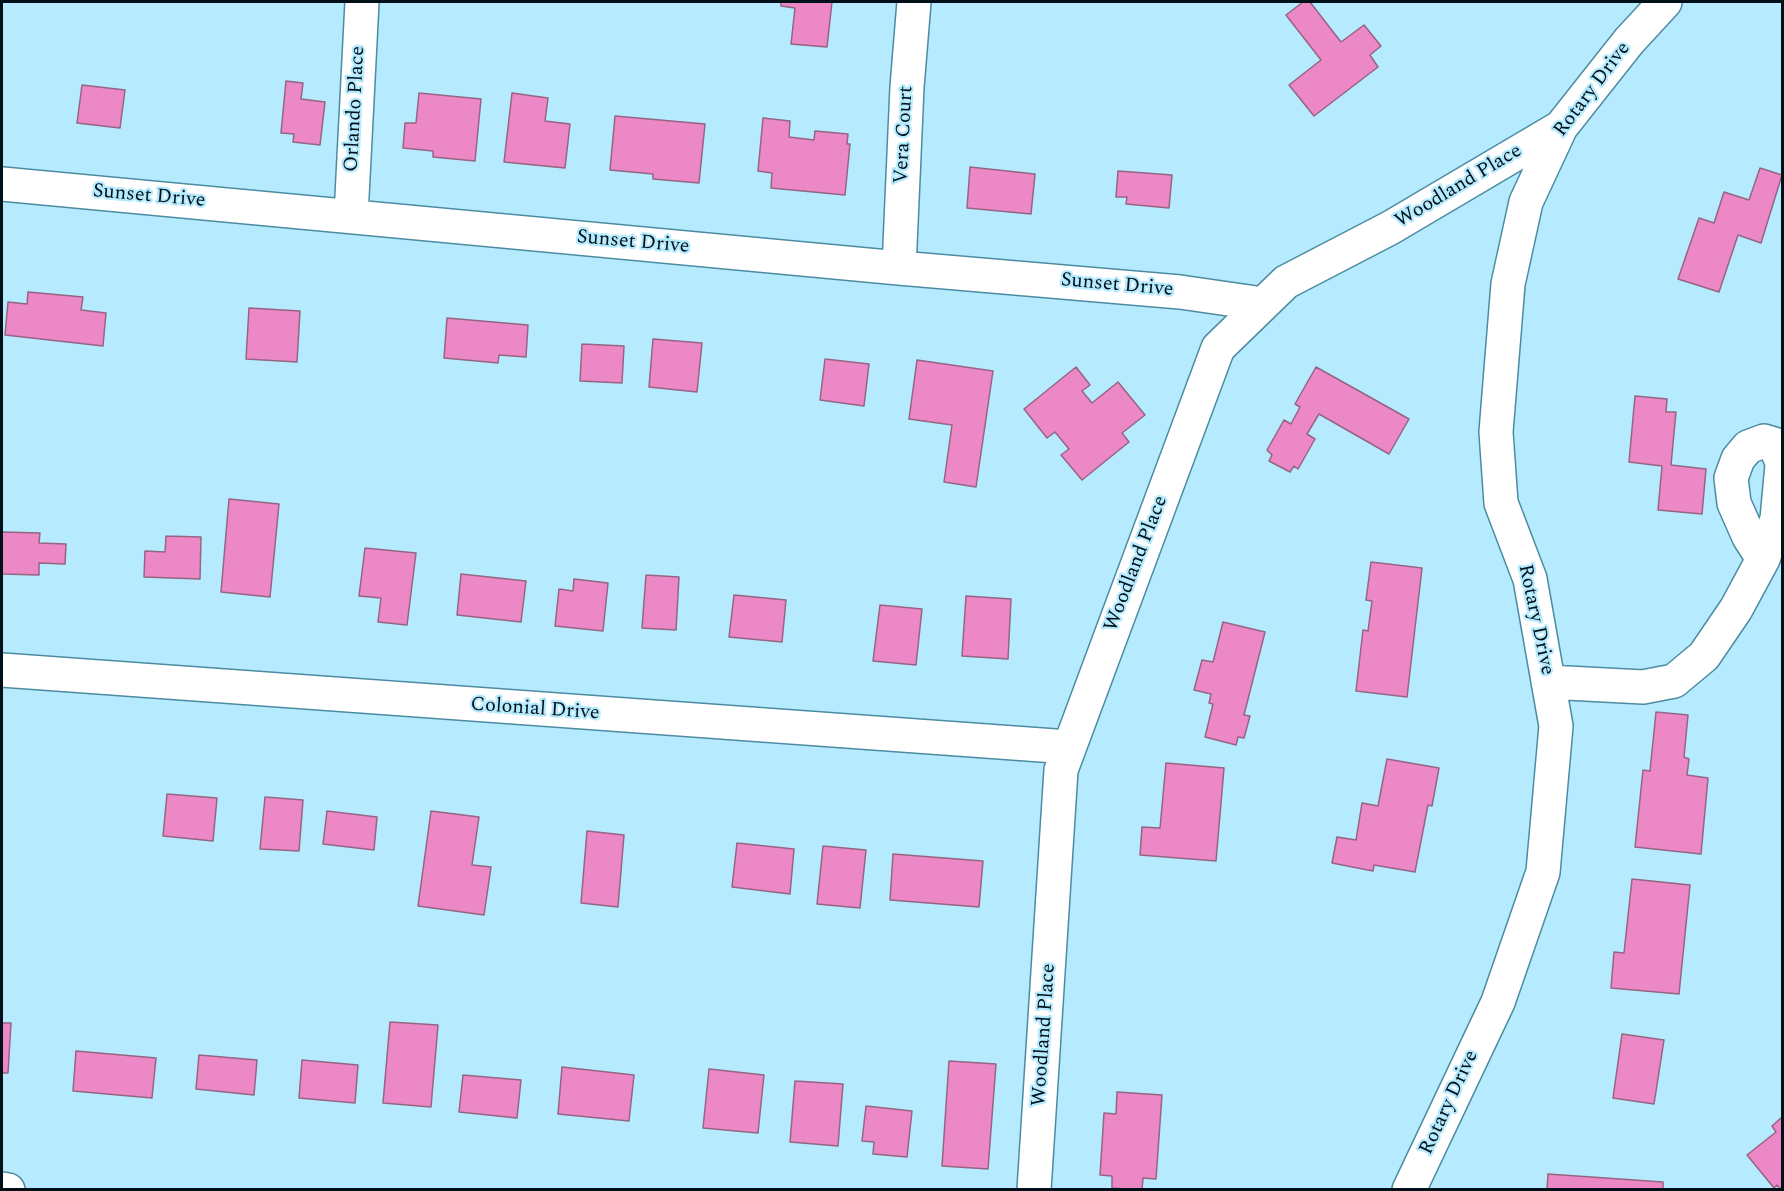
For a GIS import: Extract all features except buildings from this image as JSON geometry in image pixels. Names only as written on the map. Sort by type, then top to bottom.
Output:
[{"type":"street","name":"Orlando Place","points":[[351,216],[362,2]]},
{"type":"street","name":"Vera Court","points":[[899,268],[907,87],[914,2]]},
{"type":"street","name":"Rotary Drive","points":[[1409,1190],[1498,1002],[1542,872],[1556,726],[1530,579],[1501,503],[1496,432],[1508,284],[1526,202],[1561,127],[1629,41],[1665,2]]},
{"type":"street","name":"Woodland Place","points":[[1034,1190],[1061,770],[1218,348],[1286,282],[1390,228],[1561,127]]},
{"type":"street","name":"Sunset Drive","points":[[2,184],[1180,292],[1263,304]]},
{"type":"street","points":[[1548,682],[1643,687],[1674,681],[1704,656],[1736,609],[1763,559],[1777,519],[1782,463],[1774,444],[1764,441],[1748,447],[1738,459],[1731,478],[1734,503],[1749,537],[1763,559]]},
{"type":"street","name":"Colonial Drive","points":[[2,670],[1069,747]]},
{"type":"street","points":[[2,1189],[8,1190]]}]
